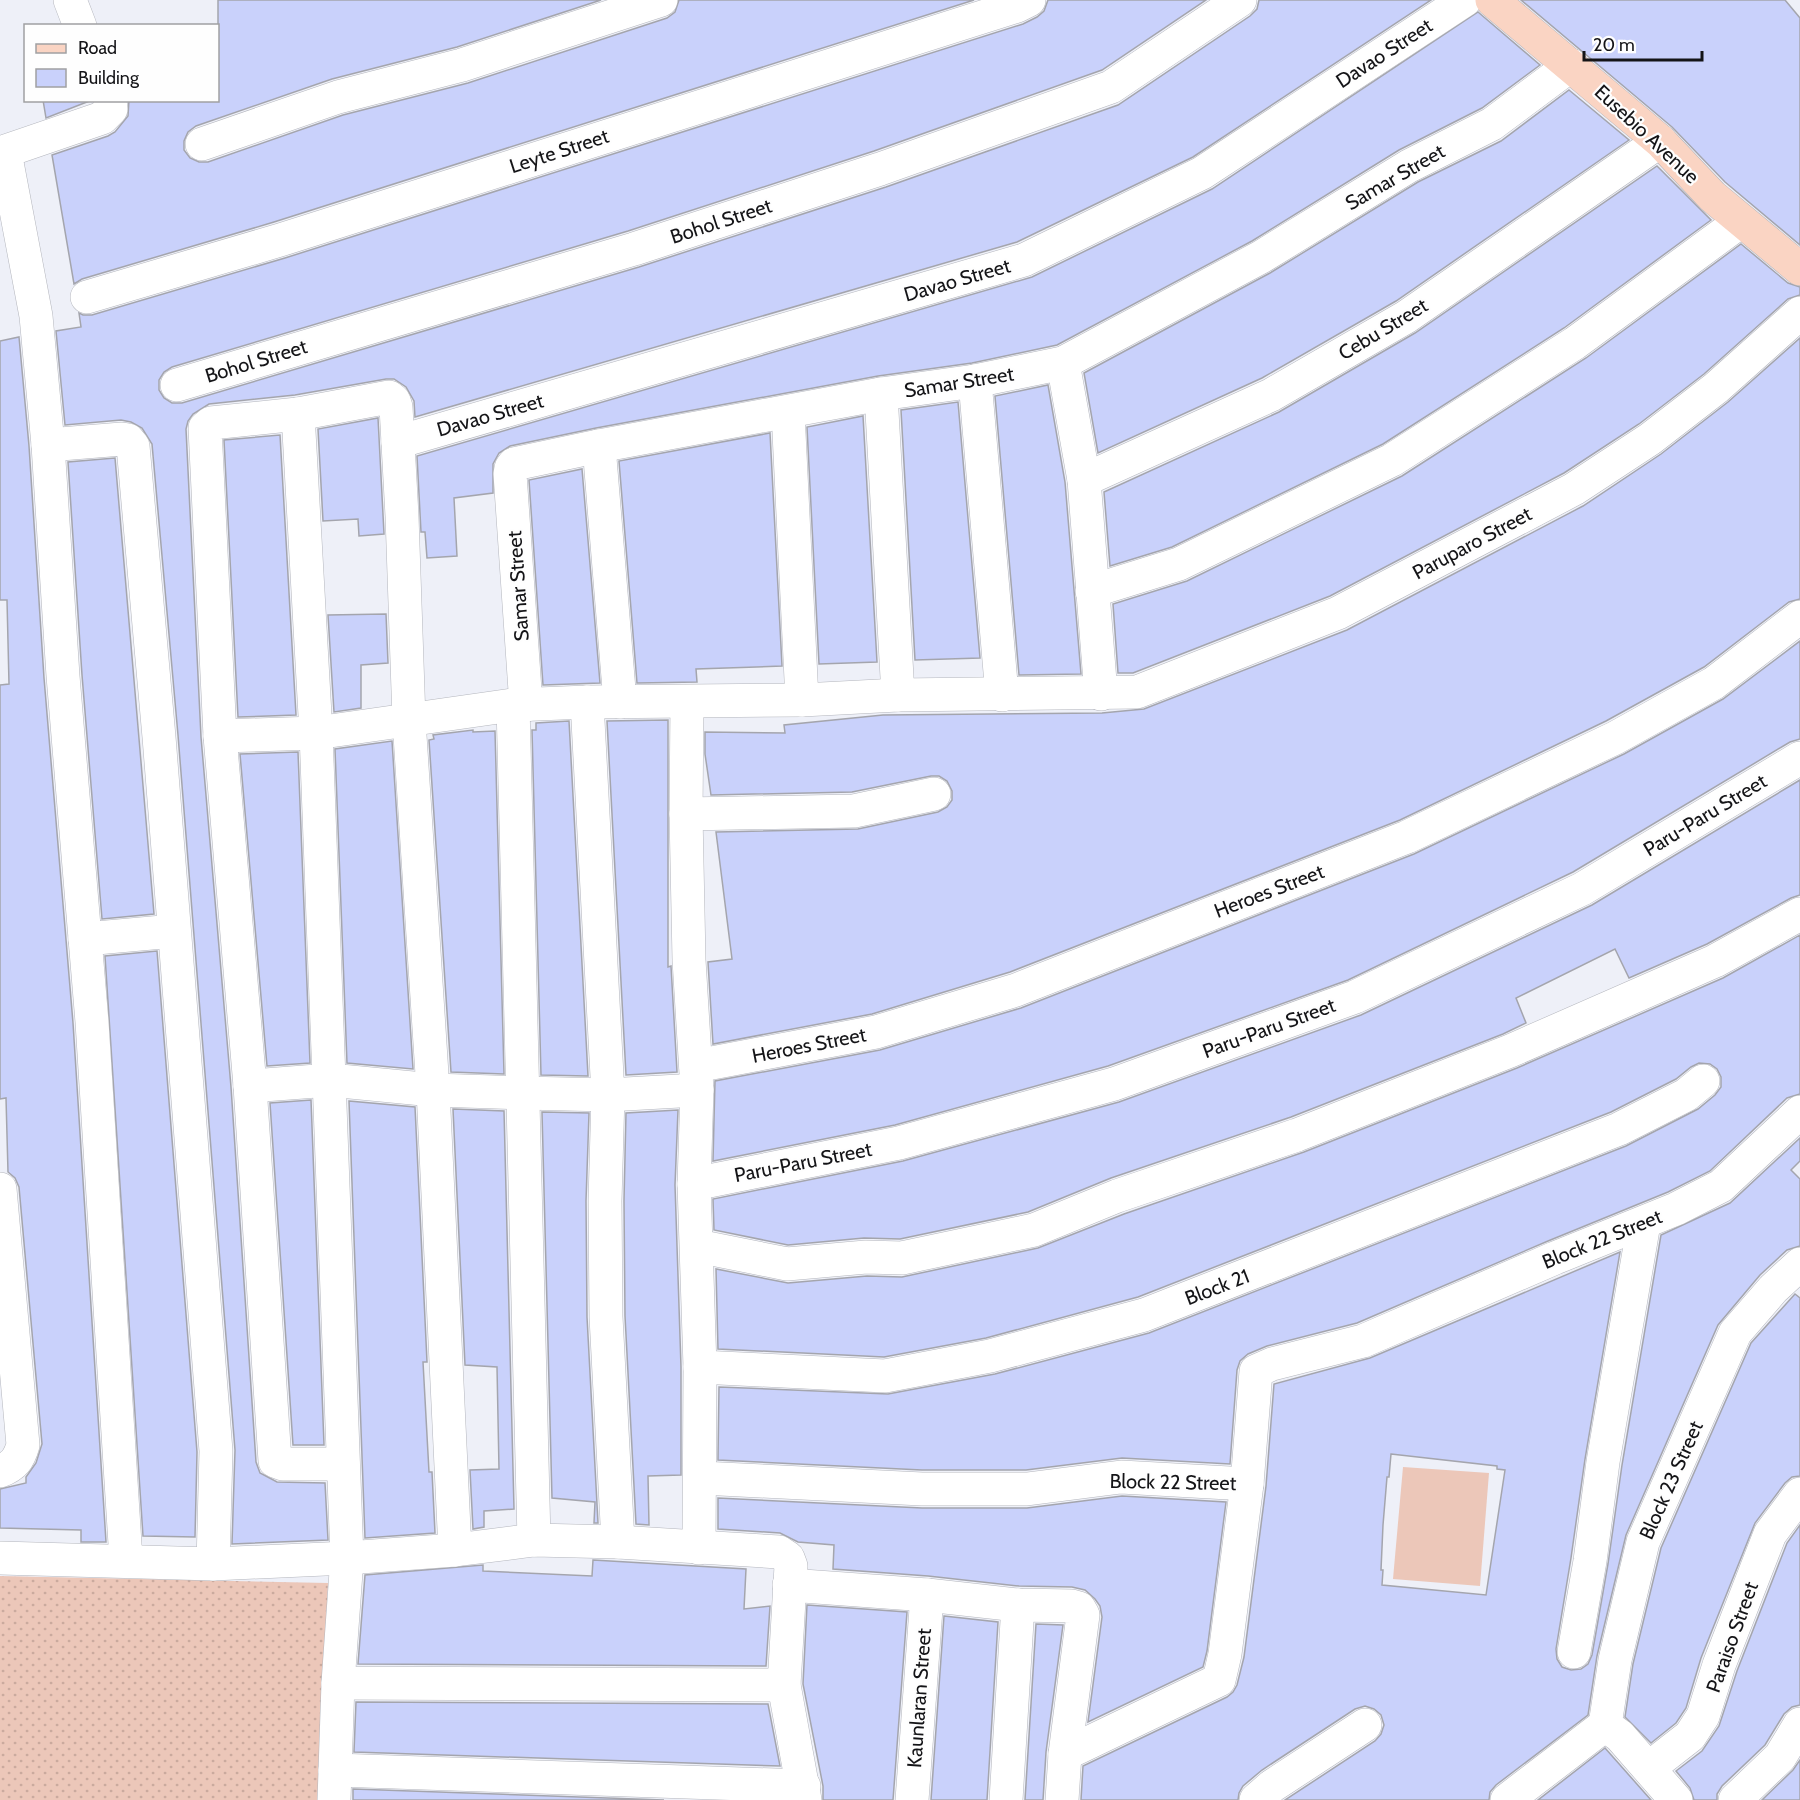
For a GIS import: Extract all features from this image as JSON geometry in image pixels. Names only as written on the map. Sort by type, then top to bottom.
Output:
[{"type":"street","points":[[70,0],[79,24]]},
{"type":"street","points":[[202,144],[338,97],[462,65],[661,0]]},
{"type":"street","name":"Leyte Street","points":[[87,297],[303,232],[1017,6],[1029,0]]},
{"type":"street","name":"Bohol Street","points":[[177,385],[634,249],[880,169],[1111,87],[1240,0]]},
{"type":"street","name":"Davao Street","points":[[398,442],[1024,260],[1202,173],[1464,0]]},
{"type":"street","name":"Eusebio Avenue","points":[[1492,0],[1660,141],[1712,196],[1800,269]]},
{"type":"street","name":"Samar Street","points":[[520,705],[511,468],[514,464],[881,394],[975,381],[1063,363],[1261,257],[1409,166],[1492,124],[1571,65]]},
{"type":"street","points":[[110,102],[111,109],[102,118],[2,152],[36,316],[48,446],[63,676],[94,1058],[126,1560]]},
{"type":"street","name":"Cebu Street","points":[[1084,480],[1271,395],[1406,317],[1660,141]]},
{"type":"street","points":[[1092,591],[1179,564],[1392,460],[1575,343],[1741,221]]},
{"type":"street","name":"Paruparo Street","points":[[220,736],[316,733],[520,705],[587,702],[802,700],[897,695],[1137,692],[1338,613],[1555,500],[1650,439],[1716,387],[1800,313]]},
{"type":"street","points":[[1063,363],[1084,480],[1101,694]]},
{"type":"street","points":[[975,381],[1002,695]]},
{"type":"street","points":[[881,394],[897,695]]},
{"type":"street","points":[[343,1464],[283,1464],[275,1461],[250,1086],[220,736],[205,428],[211,423],[298,414],[389,397],[394,401],[396,407],[409,720],[433,1090],[455,1550]]},
{"type":"street","points":[[788,412],[802,700]]},
{"type":"street","points":[[0,1558],[213,1564],[347,1558],[455,1550],[534,1540],[618,1542],[779,1552],[788,1557],[791,1566],[784,1685],[805,1793],[334,1785],[338,1683],[347,1558],[316,733],[298,414]]},
{"type":"street","points":[[48,446],[122,439],[129,440],[133,446],[216,1451],[213,1564]]},
{"type":"street","points":[[599,446],[620,702]]},
{"type":"street","name":"Heroes Street","points":[[250,1086],[330,1080],[433,1090],[608,1095],[697,1078],[876,1032],[1016,990],[1407,837],[1615,738],[1714,683],[1800,617]]},
{"type":"street","points":[[587,702],[608,1095],[605,1201],[606,1317],[618,1542]]},
{"type":"street","points":[[687,702],[686,814],[689,960],[697,1078],[694,1184],[700,1367],[699,1548]]},
{"type":"street","points":[[520,705],[523,1093],[534,1540]]},
{"type":"street","name":"Paru-Paru Street","points":[[694,1184],[899,1143],[1114,1084],[1355,997],[1582,889],[1800,758]]},
{"type":"street","points":[[686,814],[854,811],[934,794]]},
{"type":"street","points":[[697,1246],[787,1264],[866,1257],[902,1258],[1034,1230],[1117,1196],[1297,1135],[1510,1051],[1715,961],[1800,914]]},
{"type":"street","points":[[85,939],[174,932]]},
{"type":"street","name":"Block 21","points":[[700,1367],[885,1376],[990,1356],[1143,1315],[1618,1129],[1686,1095],[1703,1081]]},
{"type":"street","name":"Block 22 Street","points":[[701,1478],[922,1489],[1027,1489],[1121,1477],[1247,1484],[1256,1371],[1272,1364],[1363,1341],[1644,1222],[1721,1186],[1800,1112]]},
{"type":"street","points":[[0,1189],[23,1445],[19,1457],[5,1469]]},
{"type":"street","points":[[1574,1652],[1590,1561],[1603,1462],[1644,1222]]},
{"type":"street","name":"Block 23 Street","points":[[1605,1725],[1615,1660],[1642,1542],[1735,1334],[1773,1289],[1800,1264]]},
{"type":"street","points":[[1065,1754],[1218,1680],[1225,1654],[1247,1484]]},
{"type":"street","name":"Paraiso Street","points":[[1649,1768],[1690,1736],[1703,1716],[1719,1665],[1770,1534],[1800,1494]]},
{"type":"street","points":[[789,1586],[1078,1608],[1083,1615],[1065,1754],[1062,1800]]},
{"type":"street","name":"Kaunlaran Street","points":[[912,1800],[927,1595]]},
{"type":"street","points":[[1006,1800],[1018,1605]]},
{"type":"street","points":[[338,1683],[784,1685]]},
{"type":"street","points":[[1736,1800],[1780,1757],[1800,1724]]},
{"type":"street","points":[[1256,1800],[1272,1786],[1365,1725]]},
{"type":"street","points":[[1508,1800],[1605,1725],[1620,1736],[1676,1800]]},
{"type":"shaded area","points":[[1403,1467],[1489,1473],[1480,1586],[1393,1579]]},
{"type":"shaded area","points":[[0,1576],[328,1583],[318,1800],[0,1800]]},
{"type":"building","points":[[218,0],[601,0],[457,47],[332,79],[196,126],[188,132],[184,141],[184,150],[190,158],[199,162],[208,162],[343,115],[468,83],[667,18],[675,12],[679,0],[974,0],[274,222],[82,279],[74,284],[52,155],[115,132],[128,116],[129,102],[219,102]]},
{"type":"building","points":[[1048,0],[1206,0],[1102,70],[874,151],[628,231],[172,367],[164,372],[159,380],[159,390],[164,398],[172,403],[182,403],[639,267],[886,187],[1118,105],[1250,16],[1257,9],[1259,0],[1431,0],[1193,157],[1017,242],[415,417],[414,401],[406,387],[394,379],[295,395],[209,404],[193,414],[186,429],[201,737],[231,1087],[256,1462],[260,1473],[277,1482],[325,1483],[328,1540],[232,1544],[235,1450],[178,735],[152,444],[142,428],[131,422],[121,420],[65,425],[56,331],[81,327],[79,313],[92,315],[285,258],[1023,24],[1044,11]]},
{"type":"building","points":[[1521,0],[1785,0],[1800,18],[1800,245],[1725,182],[1672,127]]},
{"type":"building","points":[[1478,12],[1540,65],[1482,108],[1399,150],[1252,241],[1057,345],[972,363],[878,376],[510,446],[499,453],[493,464],[493,493],[454,498],[457,556],[427,558],[425,532],[421,532],[417,456],[1032,277],[1212,189]]},
{"type":"building","points":[[1569,90],[1629,140],[1396,301],[1262,378],[1098,453],[1084,373],[1270,273],[1418,182],[1501,141]]},
{"type":"building","points":[[43,102],[87,102],[46,118]]},
{"type":"building","points":[[1657,166],[1711,220],[1564,328],[1383,444],[1172,547],[1110,566],[1104,492],[1279,412],[1415,333]]},
{"type":"building","points":[[1741,244],[1788,283],[1800,287],[1800,295],[1788,299],[1704,374],[1639,424],[1564,473],[1330,596],[1133,673],[1118,673],[1113,604],[1187,581],[1402,476],[1586,358]]},
{"type":"building","points":[[19,337],[29,446],[44,678],[73,1023],[106,1542],[81,1542],[81,1530],[0,1528],[0,1489],[26,1483],[26,1477],[36,1463],[42,1444],[19,1187],[15,1178],[8,1172],[6,1098],[0,1099],[0,685],[9,684],[7,600],[0,600],[0,341]]},
{"type":"building","points":[[1800,338],[1800,599],[1789,602],[1704,667],[1606,721],[1400,820],[1010,972],[872,1014],[713,1044],[708,962],[732,959],[716,832],[858,829],[938,812],[947,807],[952,800],[952,791],[947,781],[939,776],[931,776],[852,792],[711,795],[705,754],[705,732],[785,733],[784,725],[883,715],[1102,713],[1144,709],[1347,630],[1583,506],[1661,454],[1728,402]]},
{"type":"building","points":[[1048,385],[1065,482],[1081,674],[1019,675],[995,396]]},
{"type":"building","points":[[958,402],[980,658],[915,660],[901,410]]},
{"type":"building","points":[[863,416],[877,662],[819,664],[807,427]]},
{"type":"building","points":[[378,418],[384,534],[359,536],[358,519],[323,521],[318,429]]},
{"type":"building","points":[[770,433],[782,666],[696,669],[697,682],[637,683],[619,461]]},
{"type":"building","points":[[280,435],[296,715],[238,717],[224,440]]},
{"type":"building","points":[[115,458],[154,914],[102,919],[82,675],[68,462]]},
{"type":"building","points":[[582,469],[600,683],[543,685],[529,480]]},
{"type":"building","points":[[386,614],[388,663],[361,665],[361,708],[334,712],[328,615]]},
{"type":"building","points":[[1800,641],[1800,739],[1790,742],[1573,872],[1348,980],[1108,1066],[895,1125],[713,1161],[715,1081],[880,1050],[1021,1008],[1414,854],[1624,754],[1723,699]]},
{"type":"building","points":[[668,720],[668,967],[671,966],[677,1072],[626,1075],[607,721]]},
{"type":"building","points":[[569,721],[588,1076],[541,1075],[532,730],[536,730],[536,723]]},
{"type":"building","points":[[473,730],[473,732],[495,731],[504,1074],[451,1072],[429,740],[434,739],[433,735]]},
{"type":"building","points":[[392,741],[413,1069],[347,1063],[335,749]]},
{"type":"building","points":[[298,752],[310,1063],[267,1066],[240,754]]},
{"type":"building","points":[[1800,780],[1800,895],[1707,944],[1629,978],[1615,949],[1516,998],[1526,1023],[1503,1034],[1291,1117],[1111,1178],[1028,1212],[900,1239],[864,1238],[788,1245],[714,1230],[713,1199],[903,1161],[1119,1102],[1361,1015],[1592,905]]},
{"type":"building","points":[[1800,935],[1800,1094],[1787,1098],[1710,1171],[1668,1192],[1357,1323],[1267,1346],[1248,1354],[1240,1361],[1237,1370],[1230,1464],[1122,1458],[1026,1470],[922,1470],[718,1460],[719,1387],[888,1394],[995,1374],[1149,1333],[1626,1146],[1698,1109],[1721,1087],[1721,1077],[1717,1069],[1710,1064],[1699,1063],[1676,1079],[1611,1112],[1138,1297],[986,1338],[884,1357],[718,1349],[716,1269],[788,1283],[867,1276],[902,1277],[1038,1248],[1124,1214],[1304,1152],[1517,1068],[1723,978]]},
{"type":"building","points":[[157,951],[197,1452],[195,1537],[143,1536],[105,956]]},
{"type":"building","points":[[311,1100],[324,1445],[293,1445],[270,1103]]},
{"type":"building","points":[[349,1101],[415,1107],[427,1362],[423,1362],[435,1533],[365,1538]]},
{"type":"building","points":[[453,1109],[504,1111],[514,1509],[484,1511],[484,1527],[473,1529],[470,1470],[499,1469],[497,1367],[465,1365]]},
{"type":"building","points":[[678,1110],[675,1185],[681,1367],[681,1475],[648,1476],[649,1525],[636,1524],[625,1316],[626,1113]]},
{"type":"building","points":[[542,1112],[589,1113],[586,1201],[587,1317],[598,1523],[594,1523],[595,1502],[552,1498]]},
{"type":"building","points":[[1800,1138],[1800,1161],[1791,1170],[1800,1179],[1800,1246],[1787,1250],[1760,1275],[1718,1325],[1626,1535],[1597,1656],[1588,1715],[1496,1785],[1490,1792],[1489,1800],[1285,1800],[1375,1741],[1381,1734],[1384,1725],[1381,1715],[1365,1706],[1355,1709],[1262,1770],[1243,1786],[1238,1800],[1081,1800],[1083,1766],[1227,1697],[1237,1685],[1244,1657],[1266,1486],[1274,1384],[1370,1358],[1620,1252],[1556,1649],[1557,1659],[1562,1667],[1571,1670],[1581,1669],[1588,1664],[1592,1655],[1608,1564],[1622,1465],[1661,1235],[1730,1203]],"holes":[[[1391,1454],[1497,1466],[1497,1469],[1505,1470],[1486,1595],[1382,1585],[1383,1525]]]},
{"type":"building","points":[[1795,1294],[1800,1298],[1800,1476],[1792,1477],[1785,1483],[1755,1523],[1701,1658],[1686,1708],[1676,1723],[1651,1743],[1625,1717],[1633,1664],[1661,1548],[1751,1343]]},
{"type":"building","points":[[1122,1496],[1226,1502],[1207,1651],[1203,1667],[1088,1722],[1102,1617],[1100,1606],[1085,1590],[1072,1587],[1019,1586],[833,1569],[834,1545],[798,1542],[780,1533],[718,1529],[718,1498],[922,1508],[1027,1508]]},
{"type":"building","points":[[1800,1525],[1800,1705],[1792,1707],[1784,1714],[1765,1745],[1722,1786],[1717,1794],[1717,1800],[1694,1800],[1690,1788],[1676,1771],[1702,1751],[1719,1726],[1737,1671],[1787,1543]]},
{"type":"building","points":[[593,1560],[746,1569],[744,1609],[770,1606],[766,1666],[358,1664],[365,1575],[483,1565],[483,1571],[592,1576]]},
{"type":"building","points":[[807,1605],[907,1612],[893,1800],[823,1800],[823,1786],[803,1684]]},
{"type":"building","points":[[944,1616],[998,1622],[987,1800],[931,1800]]},
{"type":"building","points":[[1036,1624],[1063,1625],[1046,1752],[1043,1800],[1025,1800]]},
{"type":"building","points":[[356,1702],[768,1704],[780,1766],[354,1752]]},
{"type":"building","points":[[1605,1748],[1651,1800],[1538,1800]]},
{"type":"building","points":[[1800,1760],[1800,1800],[1762,1800],[1793,1770]]},
{"type":"building","points":[[353,1789],[664,1800],[353,1800]]}]
